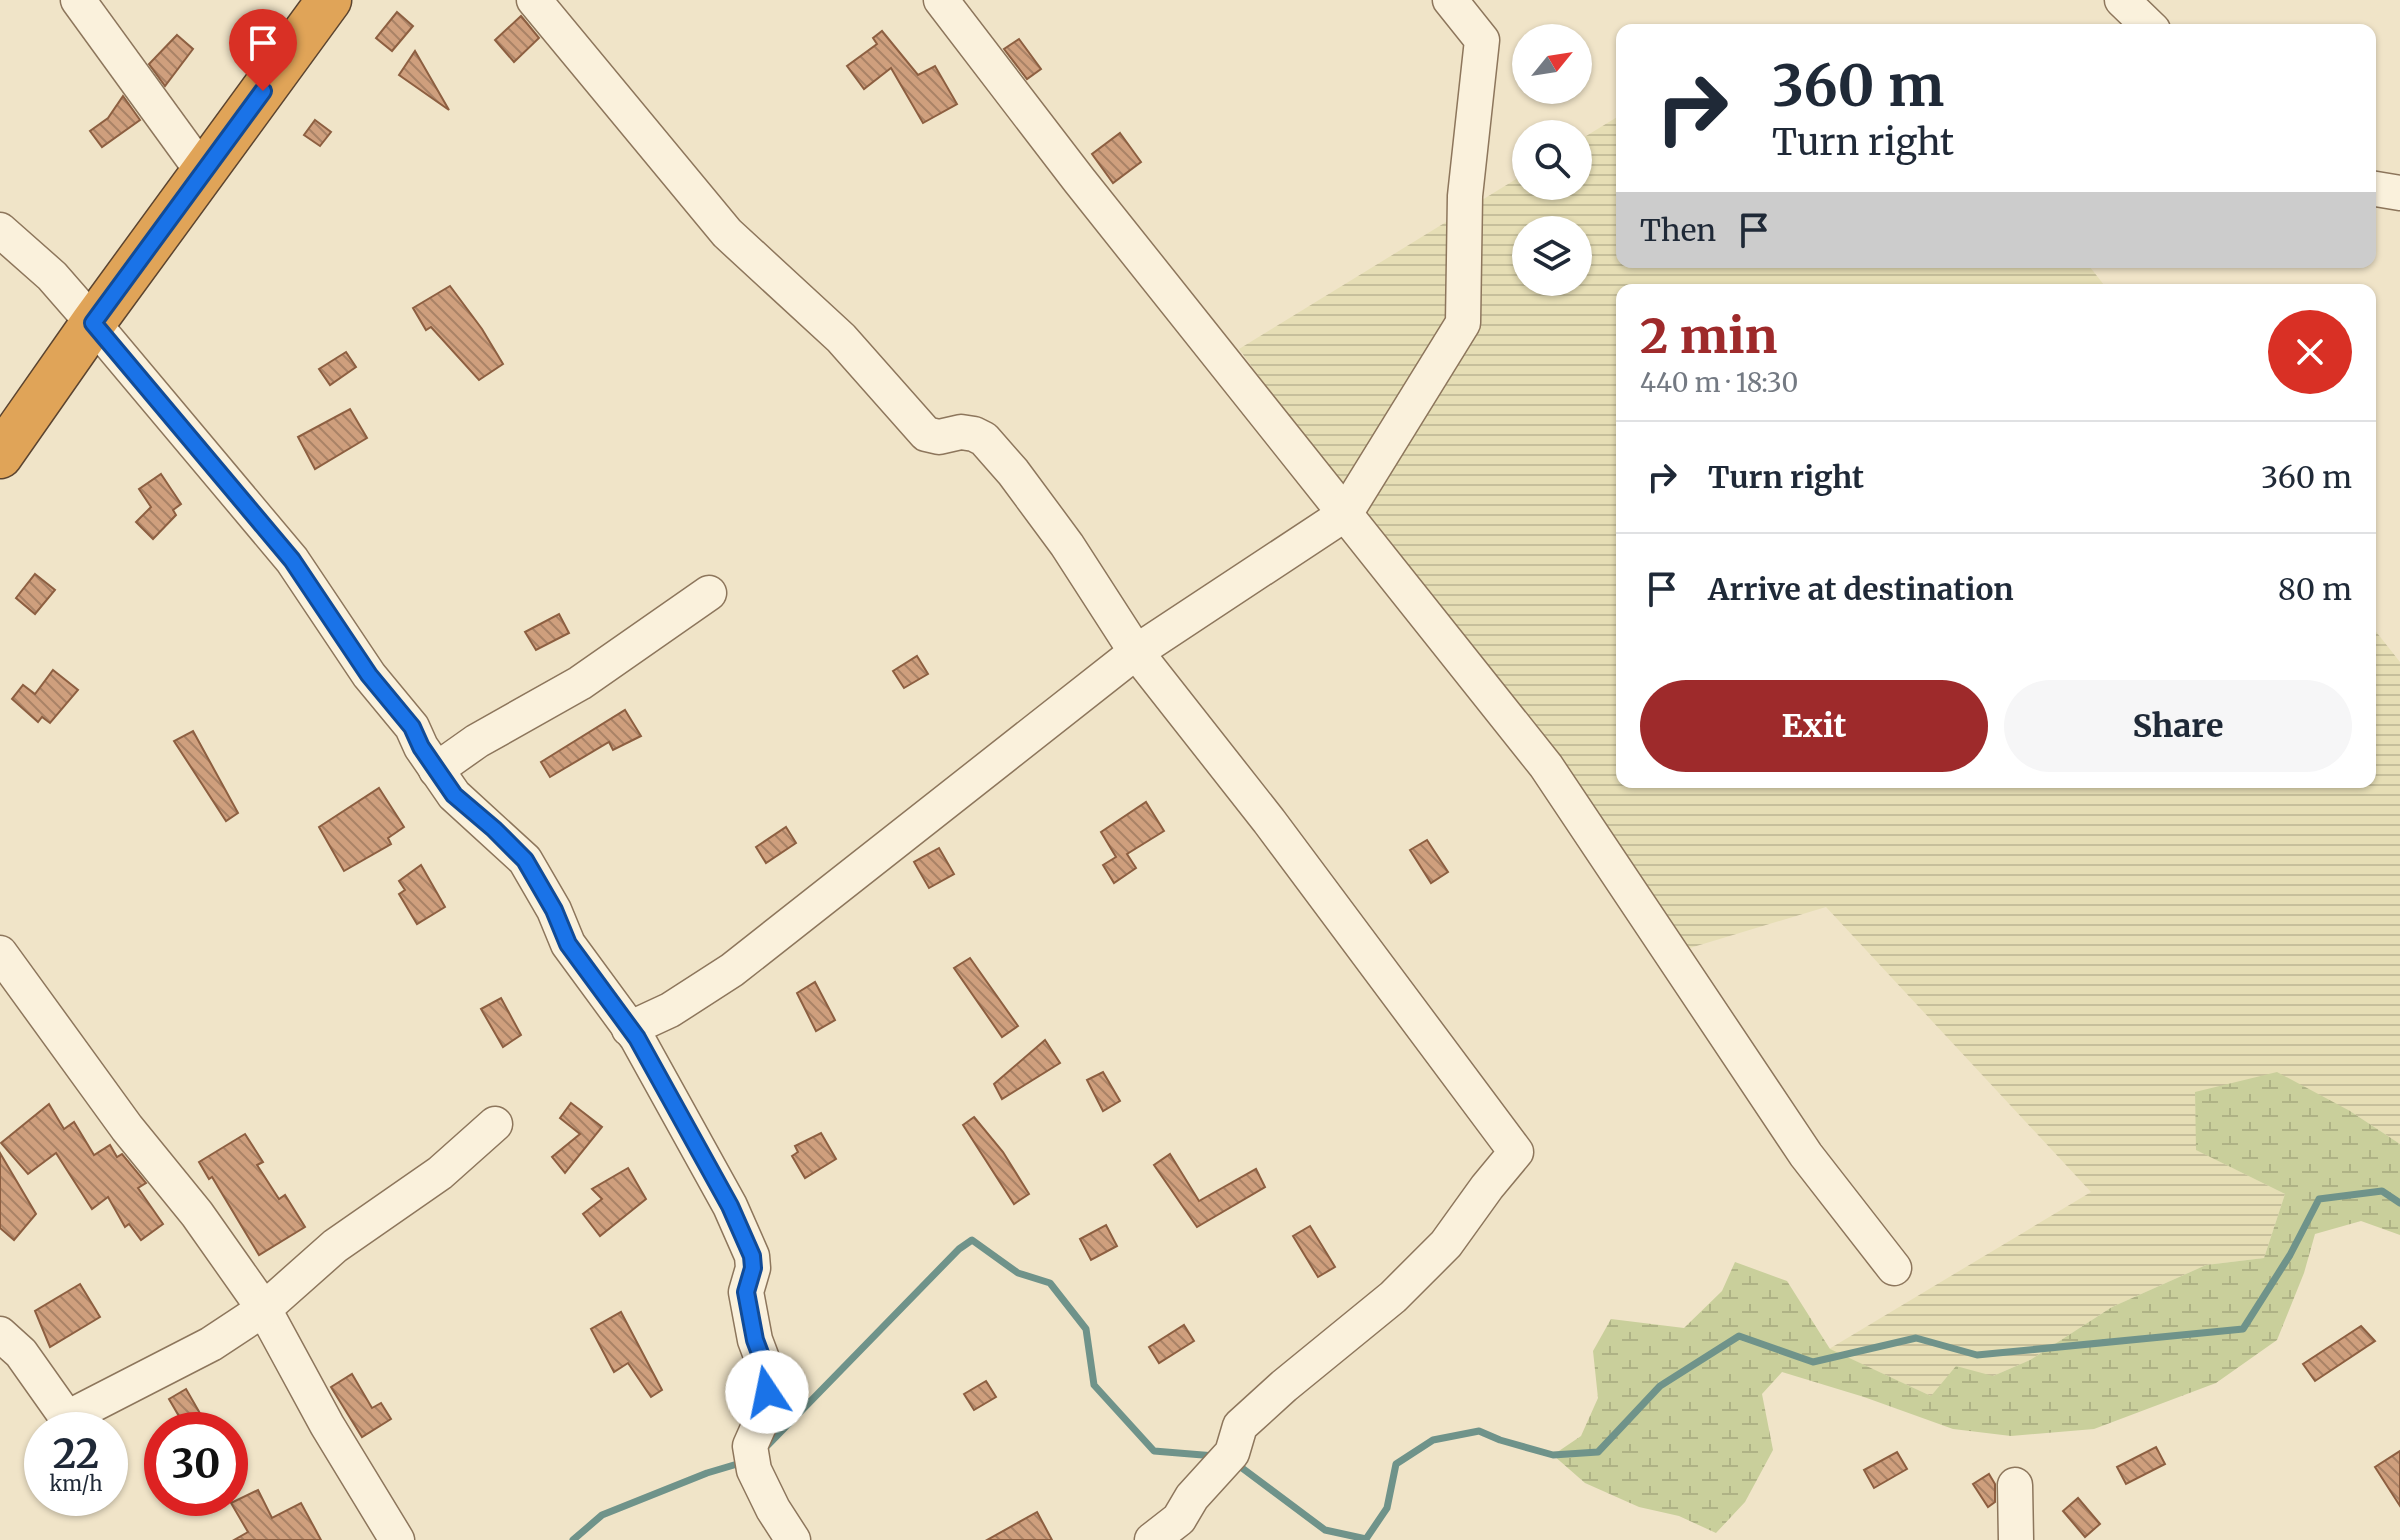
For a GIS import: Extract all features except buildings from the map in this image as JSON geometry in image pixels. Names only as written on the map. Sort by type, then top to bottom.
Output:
[{"type":"highway","points":[[0,456],[329,0]]},
{"type":"street","points":[[78,0],[203,172]]},
{"type":"street","points":[[534,0],[727,233],[841,338],[926,434],[939,437],[961,432],[984,439],[1013,472],[1067,545],[1136,652],[1269,821],[1516,1152],[1446,1244],[1404,1286],[1240,1426],[1232,1453],[1192,1497],[1179,1519],[1152,1540]]},
{"type":"street","points":[[941,0],[1079,180],[1546,766],[1806,1155],[1894,1268]]},
{"type":"street","points":[[629,1029],[670,1010],[732,970],[1136,652],[1345,514],[1463,323],[1465,196],[1482,40],[1450,0]]},
{"type":"street","points":[[2122,0],[2147,24]]},
{"type":"street","points":[[2376,189],[2400,193]]},
{"type":"street","points":[[0,230],[52,276],[292,560],[369,675],[412,727],[454,795],[525,860],[554,910],[568,944],[629,1029],[730,1206],[752,1256],[753,1268],[746,1292],[755,1340],[767,1372],[767,1392],[766,1410],[750,1446],[754,1470],[793,1540]]},
{"type":"street","points":[[436,770],[477,741],[580,683],[709,593]]},
{"type":"street","points":[[0,953],[127,1128],[190,1205],[264,1309],[320,1413],[397,1540]]},
{"type":"street","points":[[0,1334],[21,1353],[67,1418],[211,1344],[264,1309],[335,1246],[440,1173],[495,1124]]},
{"type":"street","points":[[2015,1485],[2016,1540]]},
{"type":"shaded area","points":[[1616,118],[1616,268],[2091,268],[2103,284],[1616,284],[1616,788],[2376,788],[2376,632],[2400,662],[2400,1144],[2350,1111],[2195,1092],[2197,1150],[2285,1194],[2264,1258],[2206,1265],[2112,1307],[2030,1360],[1931,1396],[1829,1349],[2091,1192],[1826,907],[1680,951],[1239,349],[1512,182],[1512,200],[1592,200],[1592,132]]},
{"type":"green space","points":[[2277,1072],[2350,1111],[2400,1144],[2400,1235],[2361,1221],[2315,1234],[2304,1273],[2277,1340],[2216,1383],[2094,1429],[2011,1436],[1953,1429],[1782,1372],[1762,1394],[1773,1450],[1745,1502],[1716,1533],[1679,1516],[1639,1507],[1585,1483],[1553,1455],[1581,1436],[1598,1398],[1593,1351],[1611,1319],[1684,1328],[1722,1291],[1735,1262],[1787,1281],[1830,1349],[1931,1396],[1956,1366],[1993,1376],[2030,1360],[2112,1307],[2206,1265],[2264,1258],[2285,1194],[2196,1150],[2195,1092]]},
{"type":"waterway","points":[[1234,1462],[1325,1530],[1366,1539],[1387,1508],[1396,1464],[1433,1440],[1479,1431],[1553,1455],[1598,1452],[1660,1386],[1739,1336],[1813,1362],[1916,1338],[1977,1355],[2243,1329],[2290,1255],[2319,1199],[2382,1191],[2400,1203]]},
{"type":"waterway","points":[[764,1449],[959,1249],[972,1240],[1018,1273],[1050,1283],[1086,1329],[1094,1385],[1154,1451],[1215,1456]]},
{"type":"waterway","points":[[573,1540],[602,1515],[707,1473],[744,1462]]},
{"type":"route","points":[[263,91],[93,323],[292,560],[369,675],[412,727],[421,747],[454,795],[525,860],[554,910],[568,944],[637,1038],[730,1206],[752,1256],[753,1268],[746,1292],[755,1340],[767,1372],[767,1392]]}]
